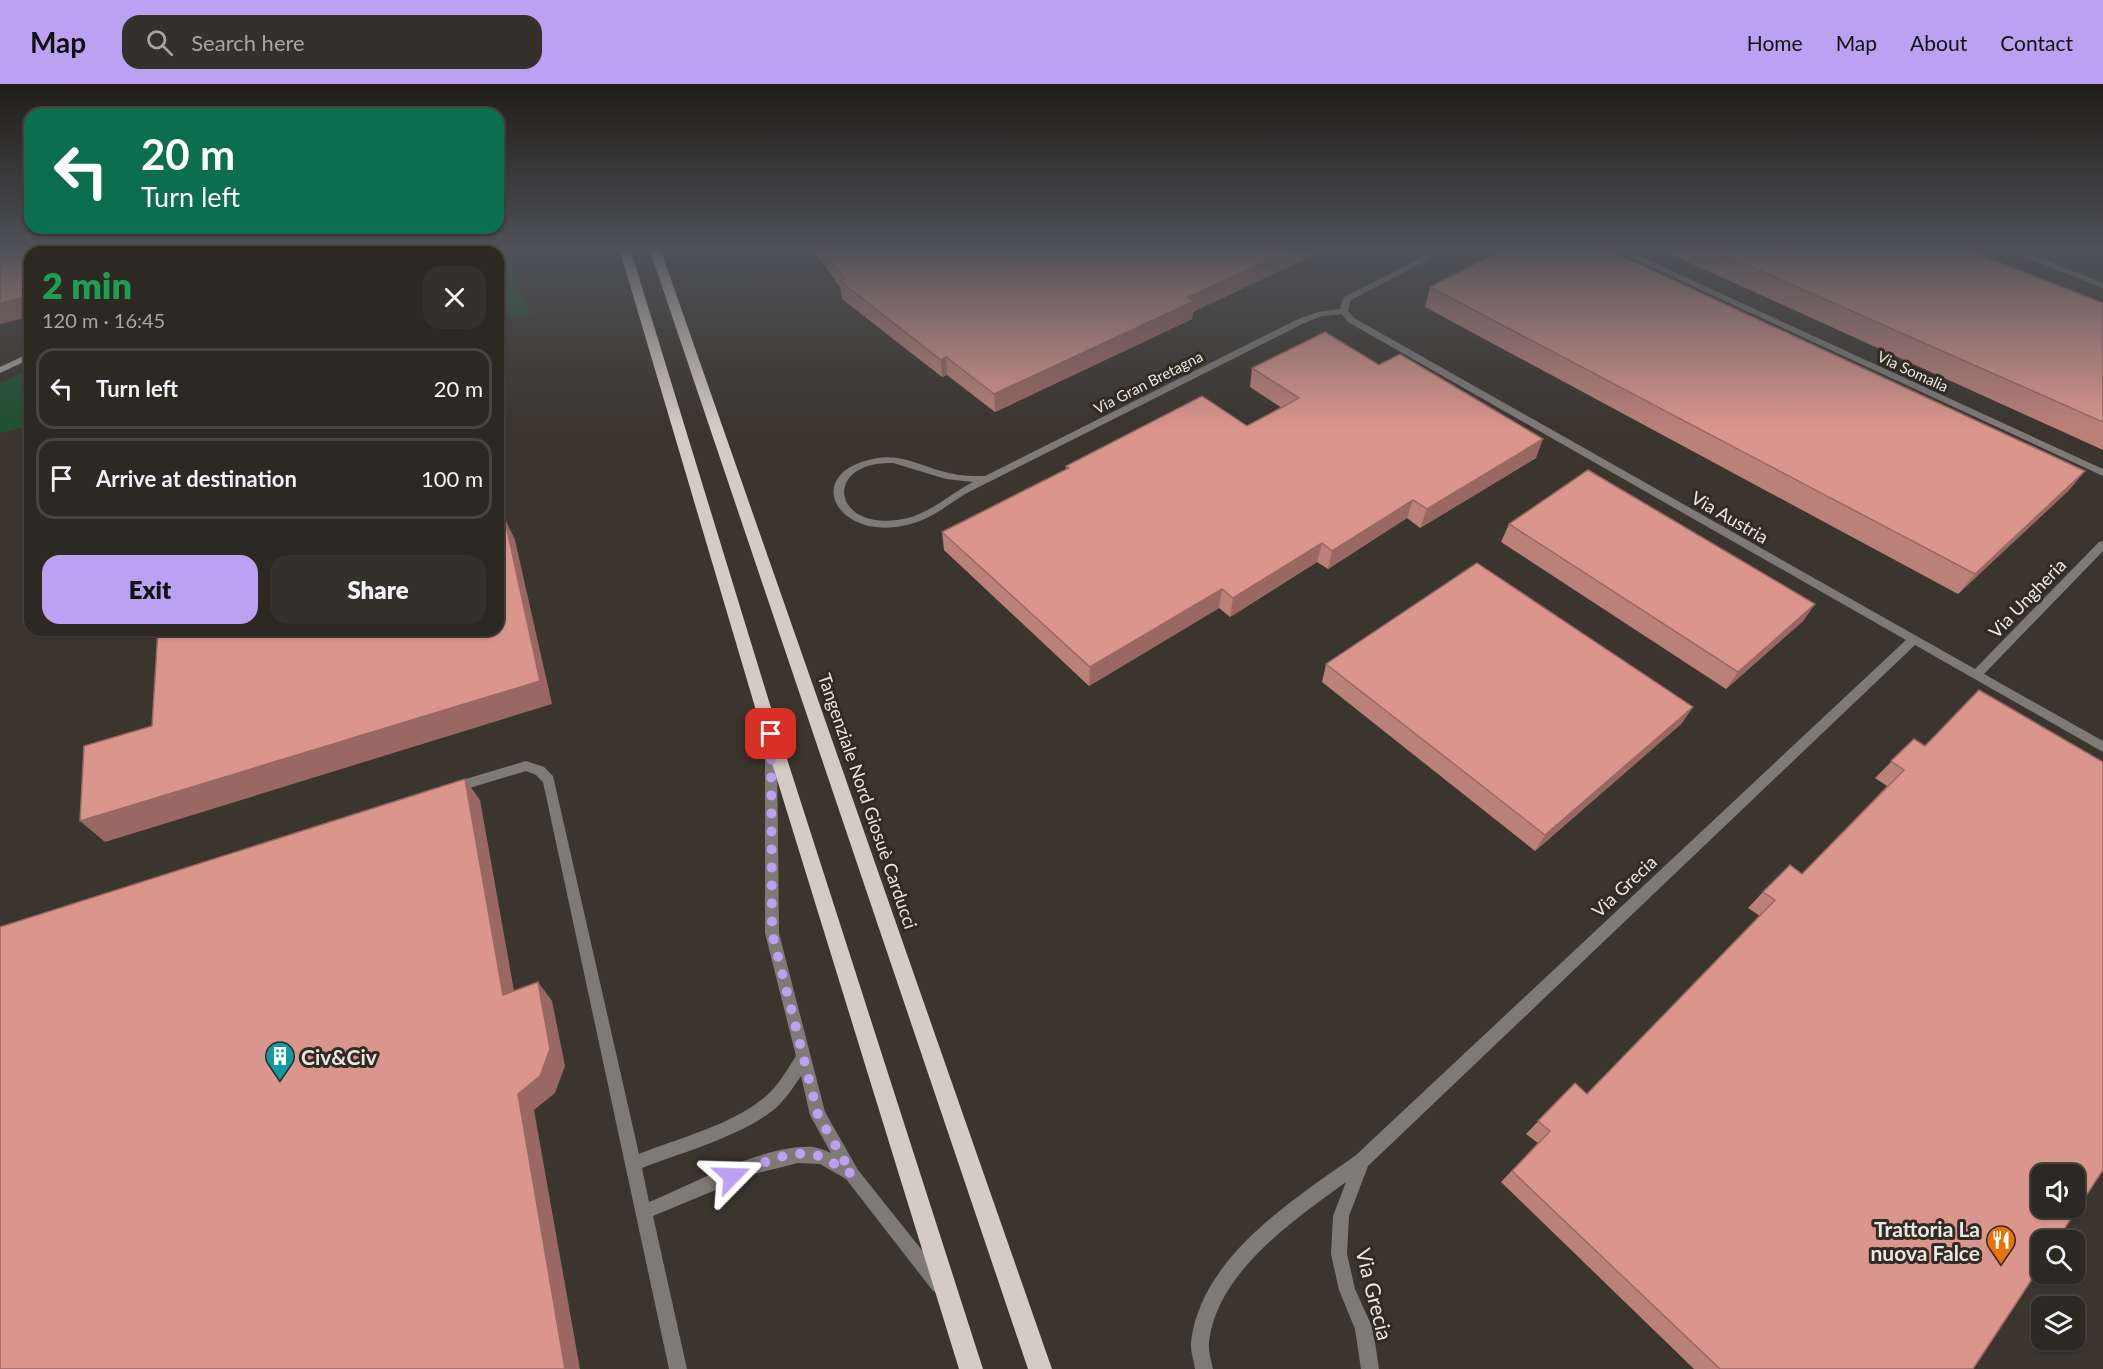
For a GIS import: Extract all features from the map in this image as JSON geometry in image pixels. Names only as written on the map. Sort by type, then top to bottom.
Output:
[{"type":"highway","points":[[642,308],[771,734],[971,1369]]},
{"type":"highway","name":"Tangenziale Nord Giosuè Carducci","points":[[674,308],[1040,1369]]},
{"type":"main road","points":[[0,370],[24,359]]},
{"type":"street","name":"Via Somalia","points":[[1743,308],[2103,473]]},
{"type":"street","name":"Via Gran Bretagna","points":[[986,479],[963,479],[911,464],[878,461],[858,467],[846,475],[839,484],[837,496],[840,506],[848,516],[866,523],[893,525],[914,520],[986,479],[1299,322],[1321,314],[1344,311]]},
{"type":"street","name":"Via Austria","points":[[1344,311],[1351,320],[2103,747]]},
{"type":"street","name":"Via Ungheria","points":[[1976,675],[2103,544]]},
{"type":"street","name":"Via Grecia","points":[[1204,1369],[1200,1341],[1209,1308],[1228,1275],[1275,1224],[1362,1161],[1913,640]]},
{"type":"street","points":[[771,734],[772,933],[818,1115],[852,1174],[948,1297]]},
{"type":"street","points":[[441,792],[526,766],[540,771],[549,780],[678,1369]]},
{"type":"street","points":[[633,1164],[748,1117],[763,1108],[789,1082],[803,1057]]},
{"type":"street","points":[[644,1212],[774,1159],[797,1154],[818,1155],[852,1174]]},
{"type":"street","name":"Via Grecia","points":[[1362,1161],[1341,1216],[1339,1254],[1347,1290],[1364,1329],[1370,1369]]},
{"type":"green space","points":[[504,308],[528,308],[531,314],[504,320]]},
{"type":"green space","points":[[24,372],[24,427],[0,433],[0,383]]},
{"type":"building","points":[[874,308],[1179,308],[994,394],[946,357],[941,360]]},
{"type":"building","points":[[1470,308],[1733,308],[2085,471],[1975,574]]},
{"type":"building","points":[[1845,308],[2103,308],[2103,422]]},
{"type":"building","points":[[1325,332],[1379,365],[1400,354],[1543,439],[1427,509],[1413,500],[1332,551],[1322,543],[1233,598],[1222,589],[1090,667],[942,532],[1069,468],[1066,466],[1202,396],[1247,426],[1299,398],[1252,368]]},
{"type":"building","points":[[1588,470],[1815,604],[1738,672],[1509,524]]},
{"type":"building","points":[[504,516],[540,681],[80,821],[84,746],[152,726],[158,636],[504,636]]},
{"type":"building","points":[[1477,563],[1693,707],[1545,835],[1326,664]]},
{"type":"building","points":[[1979,690],[2103,762],[2103,1170],[2085,1197],[2085,1164],[2031,1164],[2031,1218],[2071,1218],[2064,1230],[2031,1230],[2031,1281],[1973,1369],[1720,1369],[1512,1171],[1550,1131],[1538,1121],[1575,1083],[1587,1094],[1775,900],[1763,892],[1790,865],[1802,874],[1904,770],[1891,761],[1914,739],[1925,746]]},
{"type":"building","name":"Civ&Civ","points":[[465,779],[503,995],[538,982],[550,1049],[540,1076],[518,1094],[565,1369],[0,1369],[0,927]]},
{"type":"place","name":"Civ&Civ","points":[[280,1082]]},
{"type":"place","name":"Trattoria La nuova Falce","points":[[2001,1266]]},
{"type":"route","points":[[732,1176],[774,1159],[797,1154],[818,1155],[852,1174],[818,1115],[772,933],[771,734]]}]
